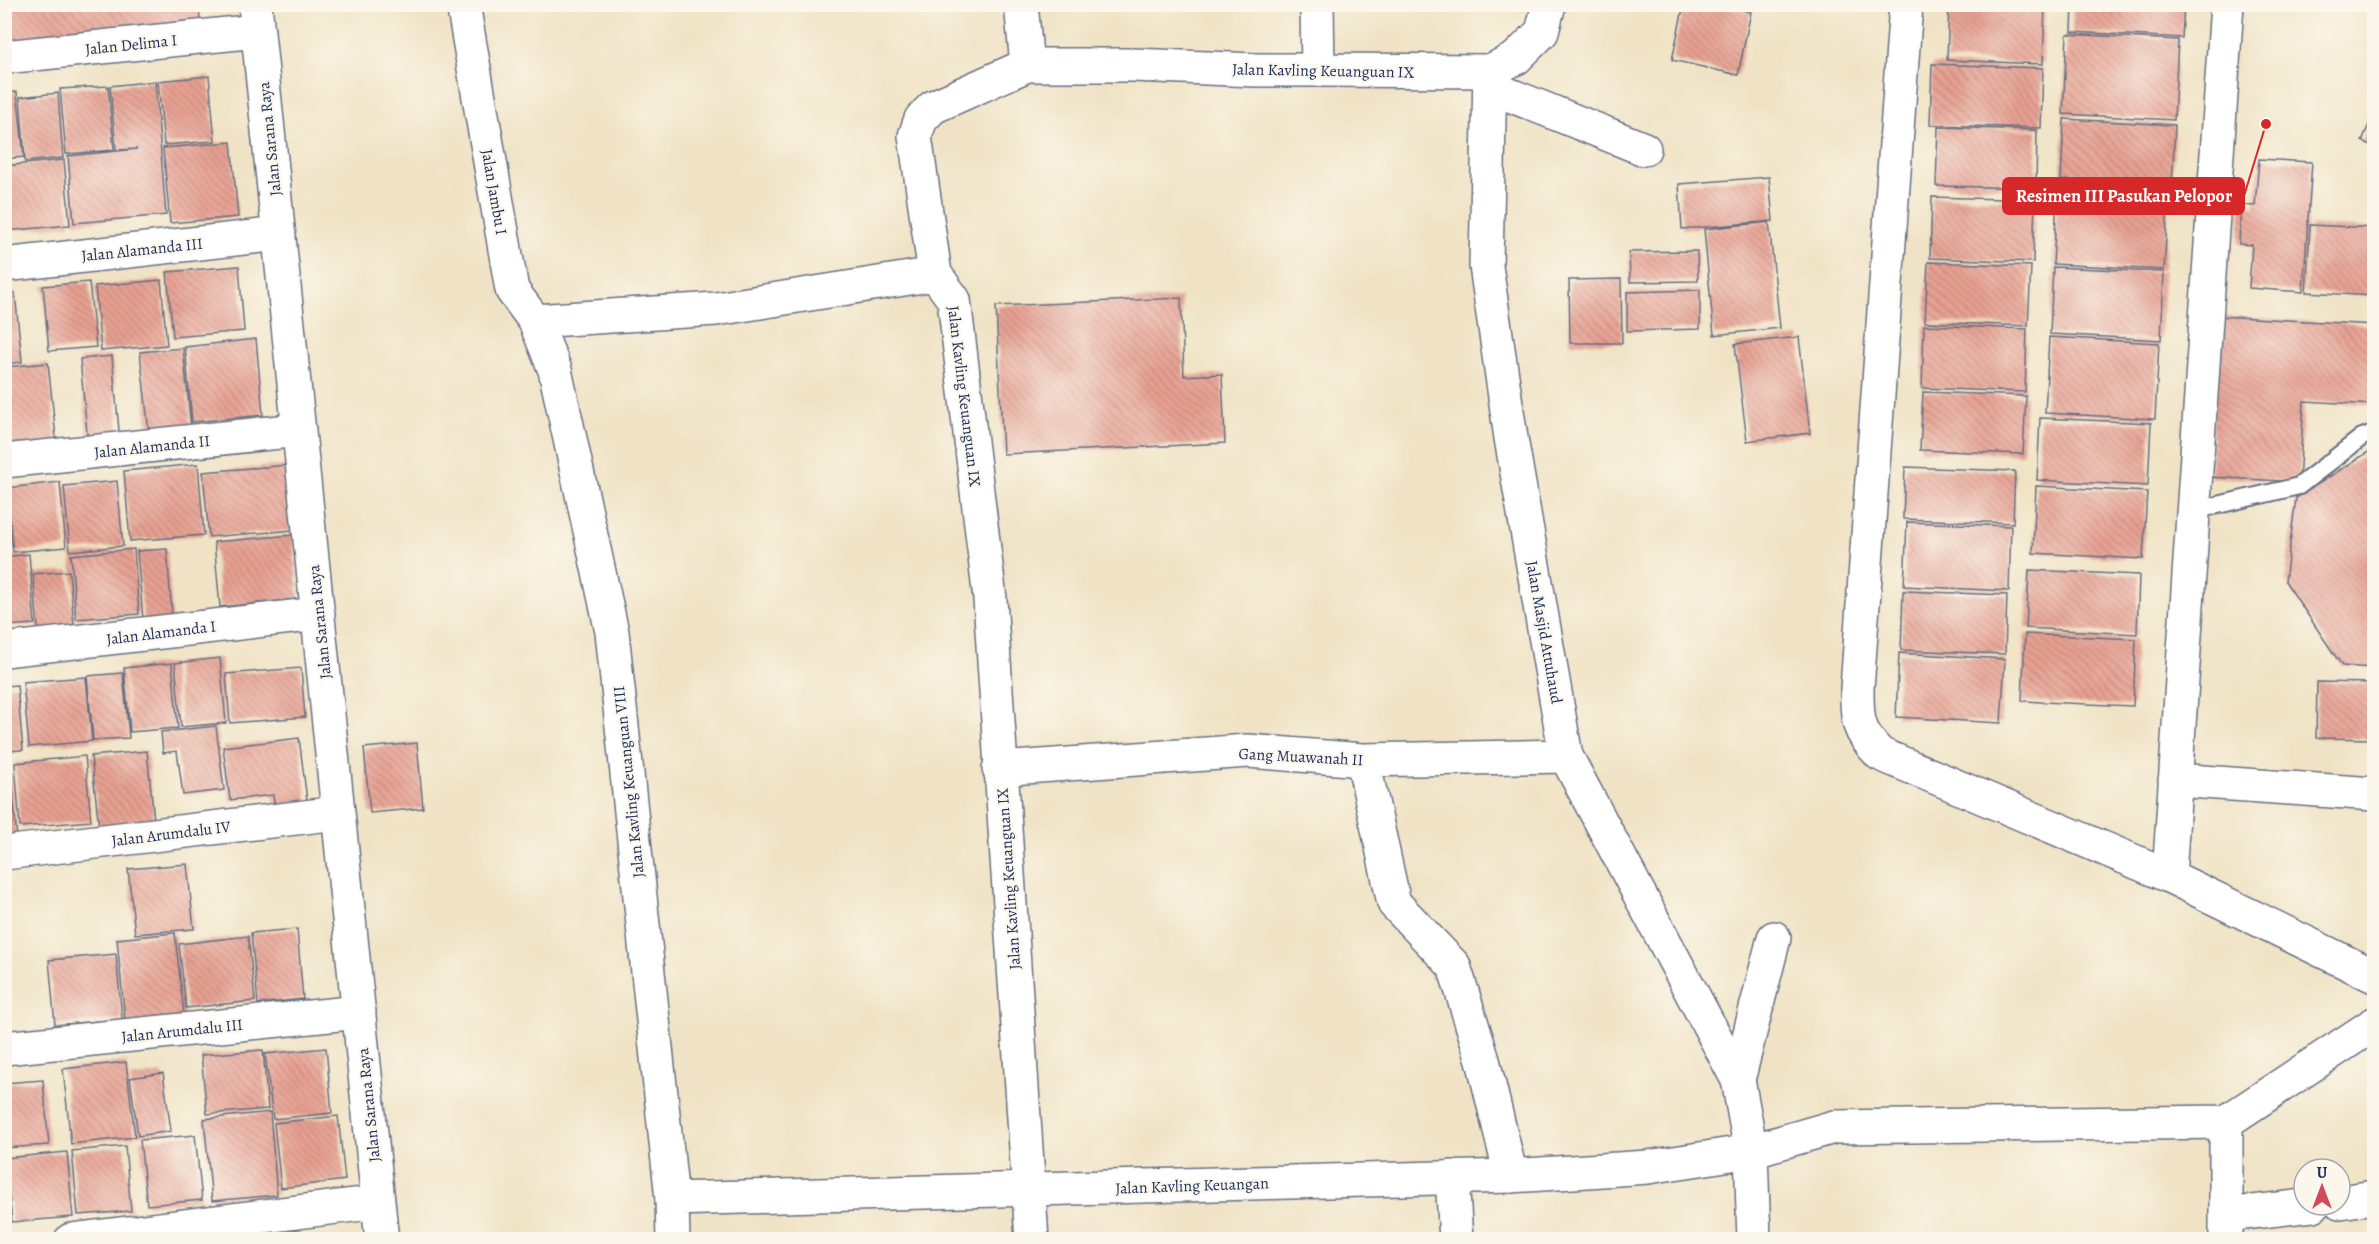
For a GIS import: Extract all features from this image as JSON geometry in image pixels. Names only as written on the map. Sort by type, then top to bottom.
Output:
[{"type":"street","name":"Jalan Jambu I","points":[[463,4],[512,290],[535,321],[555,370]]},
{"type":"street","points":[[1021,4],[1027,65]]},
{"type":"street","points":[[1317,4],[1318,70]]},
{"type":"street","points":[[1549,4],[1542,33],[1490,79],[1644,149]]},
{"type":"street","points":[[1906,4],[1857,689],[1857,720],[1865,738],[1880,754],[2169,876],[2374,976]]},
{"type":"street","points":[[2169,876],[2227,4]]},
{"type":"street","name":"Jalan Delima I","points":[[4,57],[256,18]]},
{"type":"street","name":"Jalan Sarana Raya","points":[[256,18],[382,1239]]},
{"type":"street","name":"Jalan Kavling Keuanguan IX","points":[[1029,1190],[999,769],[990,599],[954,300],[935,274],[915,136],[921,119],[933,107],[1027,65],[1133,65],[1318,70],[1490,79]]},
{"type":"street","name":"Jalan Masjid Attuhaud","points":[[1490,79],[1486,266],[1511,438],[1566,756],[1738,1080],[1751,1151],[1754,1239]]},
{"type":"street","name":"Jalan Alamanda III","points":[[4,265],[279,234]]},
{"type":"street","points":[[535,321],[716,309],[935,274]]},
{"type":"street","name":"Jalan Kavling Keuanguan VIII","points":[[555,370],[612,632],[672,1199]]},
{"type":"street","name":"Jalan Alamanda II","points":[[4,461],[298,430]]},
{"type":"street","name":"Jalan Alamanda I","points":[[4,650],[318,614]]},
{"type":"street","name":"Gang Muawanah II","points":[[999,769],[1248,751],[1363,760],[1566,756]]},
{"type":"street","points":[[1363,760],[1394,903],[1454,966],[1483,1060],[1511,1176]]},
{"type":"street","points":[[2175,780],[2374,794]]},
{"type":"street","name":"Jalan Arumdalu IV","points":[[4,853],[338,813]]},
{"type":"street","points":[[1738,1080],[1774,938]]},
{"type":"street","name":"Jalan Arumdalu III","points":[[4,1048],[359,1012]]},
{"type":"street","points":[[2292,1210],[2226,1227],[2226,1122],[2374,1024]]},
{"type":"street","name":"Jalan Kavling Keuangan","points":[[672,1199],[1511,1176],[1648,1167],[1751,1151],[1834,1127],[2226,1122]]},
{"type":"street","points":[[1452,1177],[1455,1239]]},
{"type":"street","points":[[1029,1190],[1032,1239]]},
{"type":"street","points":[[2352,1200],[2374,1197]]},
{"type":"street","points":[[672,1199],[673,1239]]},
{"type":"street","points":[[71,1239],[378,1202]]},
{"type":"lane","points":[[2192,511],[2298,486],[2361,437],[2374,433]]},
{"type":"building","points":[[4,4],[199,4],[200,22],[4,40]]},
{"type":"building","points":[[1684,4],[1716,4],[1751,12],[1738,75],[1672,60]]},
{"type":"building","points":[[1949,4],[2045,4],[2043,64],[1947,60]]},
{"type":"building","points":[[2073,4],[2184,4],[2182,38],[2072,32]]},
{"type":"building","points":[[2067,34],[2178,40],[2174,120],[2063,114]]},
{"type":"building","points":[[1932,64],[2043,68],[2041,128],[1930,125]]},
{"type":"building","points":[[209,76],[215,141],[164,145],[158,81]]},
{"type":"building","points":[[155,81],[166,215],[74,223],[68,156],[137,149],[116,150],[110,86]]},
{"type":"building","points":[[108,86],[114,150],[66,154],[60,89]]},
{"type":"building","points":[[17,92],[24,157],[4,159],[4,93]]},
{"type":"building","points":[[58,93],[63,158],[25,162],[20,97]]},
{"type":"building","points":[[2374,113],[2374,147],[2362,141]]},
{"type":"building","points":[[2064,119],[2175,125],[2172,186],[2061,180]]},
{"type":"building","points":[[1938,127],[2037,130],[2036,188],[1936,186]]},
{"type":"building","points":[[231,142],[238,217],[170,223],[163,148]]},
{"type":"building","points":[[2259,159],[2312,162],[2303,292],[2249,288],[2252,245],[2239,244],[2241,205],[2255,206]]},
{"type":"building","points":[[64,160],[70,225],[5,231],[4,166]]},
{"type":"building","points":[[1769,177],[1773,221],[1682,229],[1679,184]]},
{"type":"building","points":[[2058,185],[2169,191],[2164,270],[2053,264]]},
{"type":"building","points":[[1932,197],[2035,200],[2033,262],[1930,258]]},
{"type":"building","points":[[1769,222],[1780,328],[1714,335],[1704,229]]},
{"type":"building","points":[[2310,225],[2374,228],[2374,296],[2306,292]]},
{"type":"building","points":[[1697,251],[1698,281],[1630,282],[1629,252]]},
{"type":"building","points":[[1928,262],[2031,266],[2028,326],[1925,322]]},
{"type":"building","points":[[239,266],[244,331],[173,337],[167,272]]},
{"type":"building","points":[[2053,267],[2164,272],[2161,340],[2050,334]]},
{"type":"building","points":[[1621,279],[1622,343],[1570,343],[1569,280]]},
{"type":"building","points":[[161,280],[167,345],[101,351],[95,286]]},
{"type":"building","points":[[89,282],[96,347],[49,351],[43,286]]},
{"type":"building","points":[[1700,290],[1700,329],[1627,331],[1627,292]]},
{"type":"building","points":[[15,293],[22,362],[4,364],[4,294]]},
{"type":"building","points":[[1181,298],[1184,376],[1222,374],[1225,443],[1003,454],[996,306]]},
{"type":"building","points":[[2219,316],[2374,325],[2374,405],[2304,401],[2299,482],[2210,477]]},
{"type":"building","points":[[1924,325],[2027,329],[2025,392],[1922,388]]},
{"type":"building","points":[[1799,337],[1810,433],[1747,441],[1735,344]]},
{"type":"building","points":[[2049,337],[2159,343],[2155,419],[2045,413]]},
{"type":"building","points":[[256,339],[263,415],[192,422],[185,347]]},
{"type":"building","points":[[183,348],[191,428],[149,433],[140,352]]},
{"type":"building","points":[[112,356],[120,441],[88,444],[80,359]]},
{"type":"building","points":[[48,363],[57,447],[5,452],[5,367]]},
{"type":"building","points":[[1923,392],[2026,396],[2023,454],[1920,450]]},
{"type":"building","points":[[2040,418],[2151,423],[2148,486],[2037,480]]},
{"type":"building","points":[[2373,449],[2374,668],[2342,666],[2285,581],[2296,498]]},
{"type":"building","points":[[198,464],[204,535],[130,541],[124,471]]},
{"type":"building","points":[[289,465],[295,530],[209,537],[203,472]]},
{"type":"building","points":[[1905,467],[2015,471],[2013,523],[1903,519]]},
{"type":"building","points":[[117,481],[123,546],[70,551],[64,486]]},
{"type":"building","points":[[60,482],[66,547],[13,552],[7,488]]},
{"type":"building","points":[[2036,486],[2147,492],[2143,559],[2033,553]]},
{"type":"building","points":[[1907,522],[2011,526],[2009,591],[1904,586]]},
{"type":"building","points":[[293,535],[299,599],[220,607],[214,542]]},
{"type":"building","points":[[134,549],[139,614],[76,619],[71,555]]},
{"type":"building","points":[[167,549],[173,629],[144,631],[137,551]]},
{"type":"building","points":[[29,554],[35,624],[4,626],[4,557]]},
{"type":"building","points":[[2029,570],[2139,575],[2137,634],[2026,628]]},
{"type":"building","points":[[69,571],[75,636],[39,639],[33,574]]},
{"type":"building","points":[[1903,591],[2007,595],[2005,654],[1901,650]]},
{"type":"building","points":[[2025,634],[2136,639],[2133,706],[2022,701]]},
{"type":"building","points":[[1899,653],[2005,659],[2001,723],[1896,717]]},
{"type":"building","points":[[220,658],[226,723],[181,727],[175,663]]},
{"type":"building","points":[[172,663],[178,728],[130,732],[124,668]]},
{"type":"building","points":[[301,668],[305,717],[230,723],[226,674]]},
{"type":"building","points":[[123,673],[129,738],[93,740],[87,676]]},
{"type":"building","points":[[86,677],[92,741],[29,747],[23,682]]},
{"type":"building","points":[[2317,682],[2374,683],[2374,739],[2316,738]]},
{"type":"building","points":[[17,685],[23,750],[4,751],[4,686]]},
{"type":"building","points":[[216,726],[224,790],[183,795],[177,751],[163,753],[161,732]]},
{"type":"building","points":[[299,738],[308,808],[276,812],[273,795],[230,800],[223,747]]},
{"type":"building","points":[[417,743],[423,808],[370,813],[364,748]]},
{"type":"building","points":[[147,751],[155,830],[100,836],[91,756]]},
{"type":"building","points":[[85,756],[91,821],[20,827],[15,763]]},
{"type":"building","points":[[4,773],[11,773],[17,838],[4,839]]},
{"type":"building","points":[[187,864],[194,929],[135,934],[128,869]]},
{"type":"building","points":[[297,929],[303,999],[258,1004],[251,933]]},
{"type":"building","points":[[175,933],[185,1024],[126,1031],[117,939]]},
{"type":"building","points":[[248,936],[255,1001],[186,1008],[179,944]]},
{"type":"building","points":[[116,954],[122,1019],[55,1025],[49,960]]},
{"type":"building","points":[[326,1048],[332,1113],[273,1119],[265,1054]]},
{"type":"building","points":[[263,1050],[268,1109],[207,1114],[201,1055]]},
{"type":"building","points":[[126,1062],[135,1137],[71,1144],[63,1069]]},
{"type":"building","points":[[163,1073],[171,1131],[138,1136],[130,1078]]},
{"type":"building","points":[[43,1080],[49,1145],[4,1148],[4,1083]]},
{"type":"building","points":[[270,1112],[277,1195],[212,1201],[204,1119]]},
{"type":"building","points":[[338,1116],[345,1180],[281,1188],[274,1123]]},
{"type":"building","points":[[195,1135],[202,1200],[147,1205],[140,1140]]},
{"type":"building","points":[[125,1146],[131,1211],[78,1215],[72,1151]]},
{"type":"building","points":[[67,1152],[73,1217],[12,1222],[5,1158]]},
{"type":"place","name":"Resimen III Pasukan Pelopor","points":[[2266,124]]}]
